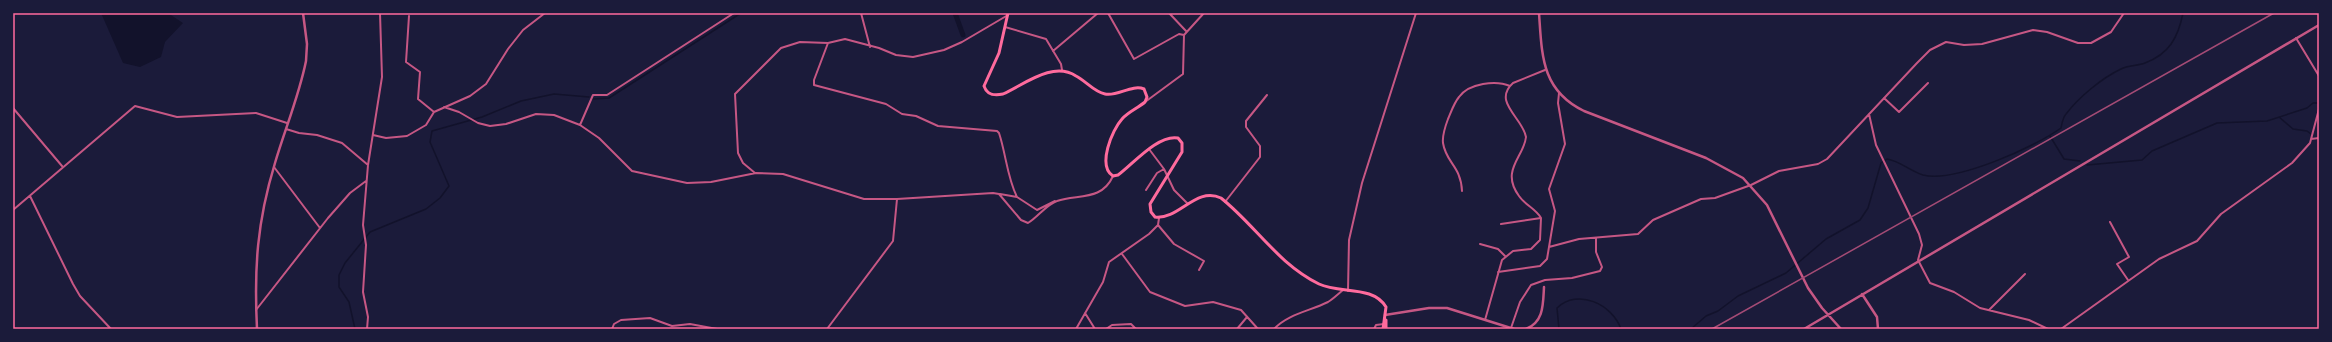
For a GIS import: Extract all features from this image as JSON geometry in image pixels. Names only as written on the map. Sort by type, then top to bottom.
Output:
[{"type":"main road","points":[[1008,14],[999,53],[984,80],[984,86],[988,93],[996,96],[1003,94],[1049,72],[1062,70],[1077,76],[1097,91],[1105,94],[1140,87],[1146,92],[1145,102],[1124,117],[1114,133],[1106,165],[1109,174],[1113,176],[1124,171],[1131,162],[1149,149],[1173,137],[1182,143],[1182,152],[1150,204],[1151,212],[1155,218],[1165,217],[1187,203],[1209,196],[1217,196],[1225,202],[1290,267],[1319,284],[1374,296],[1383,303],[1386,307],[1383,329]]},
{"type":"main road","points":[[1385,315],[1386,329]]},
{"type":"street","points":[[257,329],[255,273],[257,247],[274,167],[306,61],[307,44],[303,13]]},
{"type":"street","points":[[367,329],[368,317],[363,292],[366,245],[363,232],[366,181],[382,77],[380,13]]},
{"type":"street","points":[[373,135],[386,138],[407,136],[426,125],[434,112],[470,96],[486,84],[515,39],[529,24],[545,13]]},
{"type":"street","points":[[580,125],[592,95],[607,95],[734,13]]},
{"type":"street","points":[[861,13],[870,47]]},
{"type":"street","points":[[1054,51],[1098,13]]},
{"type":"street","points":[[1108,13],[1134,59],[1164,40],[1179,34],[1184,35]]},
{"type":"street","points":[[1169,13],[1187,31]]},
{"type":"street","points":[[1145,102],[1183,74],[1184,35],[1204,13]]},
{"type":"street","points":[[1348,290],[1349,240],[1362,183],[1416,13]]},
{"type":"street","points":[[1540,13],[1542,55],[1545,70],[1559,93],[1570,103],[1584,111],[1723,165],[1751,185],[1767,205],[1783,234],[1808,288],[1841,329]]},
{"type":"street","points":[[1549,247],[1579,239],[1638,234],[1653,220],[1702,199],[1715,198],[1751,185],[1779,171],[1818,164],[1827,159],[1930,50],[1942,43],[1982,44],[2033,30],[2085,44],[2108,34],[2124,13]]},
{"type":"street","points":[[756,173],[743,163],[738,153],[735,94],[781,48],[800,42],[828,43],[845,40],[896,55],[913,57],[927,54],[962,42],[1008,14]]},
{"type":"street","points":[[409,16],[406,62],[420,72],[418,99],[434,112]]},
{"type":"street","points":[[1804,329],[1918,260],[2319,25]]},
{"type":"street","points":[[1005,27],[1046,39],[1063,66],[1062,70]]},
{"type":"street","points":[[2296,38],[2319,76]]},
{"type":"street","points":[[828,43],[814,80],[814,85],[886,104],[902,114],[916,116],[938,126],[997,131],[999,133],[1008,163],[1012,186],[1017,197]]},
{"type":"street","points":[[1485,320],[1498,272],[1505,256],[1513,251],[1531,250],[1538,244],[1542,234],[1541,218],[1524,202],[1513,183],[1514,163],[1526,137],[1522,126],[1508,109],[1506,98],[1510,86],[1545,70]]},
{"type":"street","points":[[1462,191],[1458,171],[1448,158],[1443,145],[1444,132],[1452,109],[1459,96],[1476,86],[1503,83],[1510,86]]},
{"type":"street","points":[[1884,98],[1899,112],[1928,83]]},
{"type":"street","points":[[1498,272],[1540,266],[1547,259],[1555,211],[1549,189],[1565,144],[1558,103],[1559,93]]},
{"type":"street","points":[[1225,202],[1260,157],[1260,146],[1246,127],[1246,121],[1267,95]]},
{"type":"street","points":[[13,210],[62,166],[135,106],[177,117],[256,113],[287,123]]},
{"type":"street","points":[[444,107],[459,112],[478,123],[490,126],[506,124],[545,113],[580,125],[599,138],[627,167],[638,173],[687,183],[711,182],[756,173],[791,176],[856,198],[898,199],[966,194],[999,194],[1017,197],[1037,210],[1049,202],[1081,198],[1101,191],[1110,182],[1113,176]]},
{"type":"street","points":[[13,108],[62,166]]},
{"type":"street","points":[[2062,329],[2159,259],[2197,241],[2216,219],[2292,163],[2307,147],[2311,139],[2319,109]]},
{"type":"street","points":[[1869,114],[1876,145],[1919,234],[1922,245],[1918,260],[1930,284],[1954,292],[1967,301],[1989,310],[2029,320],[2048,329]]},
{"type":"street","points":[[285,129],[299,133],[317,134],[342,143],[368,165]]},
{"type":"street","points":[[2311,139],[2319,138]]},
{"type":"street","points":[[1149,149],[1164,169],[1174,190],[1187,203]]},
{"type":"street","points":[[274,167],[320,228]]},
{"type":"street","points":[[1146,190],[1157,173],[1164,169]]},
{"type":"street","points":[[256,310],[320,228],[350,193],[366,181]]},
{"type":"street","points":[[999,194],[1021,220],[1028,224],[1057,201]]},
{"type":"street","points":[[30,196],[80,296],[111,329]]},
{"type":"street","points":[[827,329],[893,241],[898,199]]},
{"type":"street","points":[[1076,329],[1104,282],[1109,262],[1122,254],[1158,225],[1159,218]]},
{"type":"street","points":[[1501,224],[1541,218]]},
{"type":"street","points":[[2110,222],[2128,257],[2117,264],[2128,280]]},
{"type":"street","points":[[1158,225],[1174,244],[1204,261],[1199,270]]},
{"type":"street","points":[[1385,315],[1438,308],[1453,310],[1512,329],[1520,302],[1531,285],[1545,280],[1572,278],[1600,271],[1602,266],[1596,252],[1596,238]]},
{"type":"street","points":[[1480,244],[1498,249],[1505,256]]},
{"type":"street","points":[[1122,254],[1150,292],[1184,306],[1213,302],[1224,304],[1241,310],[1258,329]]},
{"type":"street","points":[[1989,310],[2025,274]]},
{"type":"street","points":[[1526,329],[1535,324],[1542,313],[1544,287]]},
{"type":"street","points":[[1274,329],[1280,323],[1289,320],[1302,310],[1329,301],[1343,290]]},
{"type":"street","points":[[1862,294],[1877,317],[1878,329]]},
{"type":"street","points":[[1085,313],[1095,329]]},
{"type":"street","points":[[1237,329],[1247,317]]},
{"type":"street","points":[[612,329],[614,324],[621,320],[650,318],[672,326],[690,324],[717,329]]},
{"type":"street","points":[[1106,329],[1112,325],[1131,324],[1136,329]]},
{"type":"street","points":[[1374,329],[1376,325],[1384,324]]},
{"type":"shaded area","points":[[101,13],[168,13],[183,23],[165,42],[161,57],[140,67],[123,63]]},
{"type":"waterway","points":[[593,99],[609,98],[741,13]]},
{"type":"waterway","points":[[955,13],[963,35]]},
{"type":"waterway","points":[[1691,329],[1706,316],[1718,311],[1738,296],[1786,273],[1826,239],[1860,220],[1868,208],[1881,163],[1887,159],[1923,175],[1937,176],[1974,169],[1994,162],[2033,144],[2061,128],[2064,117],[2071,108],[2099,83],[2124,68],[2142,64],[2160,55],[2166,50],[2175,37],[2183,13]]},
{"type":"waterway","points":[[355,329],[349,302],[339,287],[339,275],[345,263],[370,232],[426,209],[440,198],[449,186],[430,142],[432,131],[482,117],[521,101],[554,94],[589,97]]},
{"type":"waterway","points":[[2087,165],[2142,160],[2152,151],[2217,123],[2267,121],[2307,108],[2313,103],[2319,103]]},
{"type":"waterway","points":[[2279,117],[2293,129],[2307,131],[2311,134]]},
{"type":"waterway","points":[[2050,136],[2064,159],[2080,161]]},
{"type":"waterway","points":[[1559,329],[1557,308],[1565,302],[1575,299],[1584,299],[1602,306],[1617,320],[1621,329]]},
{"type":"railway","points":[[1712,329],[2274,13]]}]
